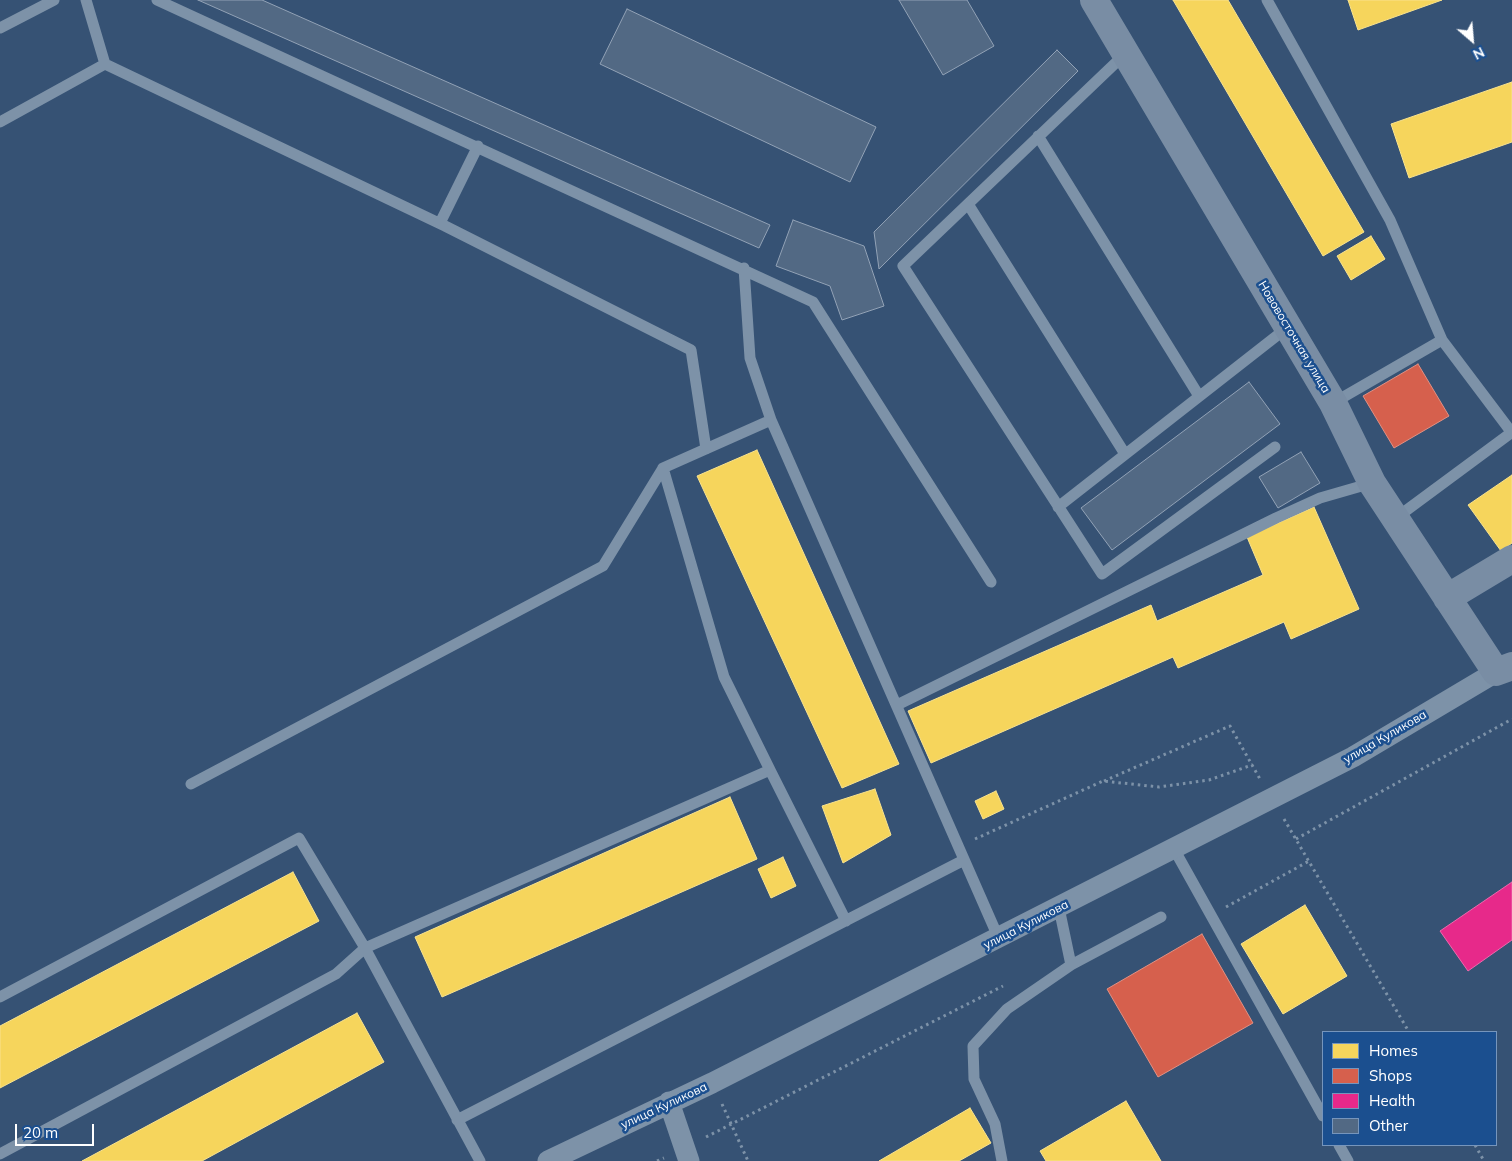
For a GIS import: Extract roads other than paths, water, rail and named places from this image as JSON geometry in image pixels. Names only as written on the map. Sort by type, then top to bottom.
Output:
[{"type":"main road","name":"Нововосточная улица","points":[[1094,0],[1333,403],[1372,483],[1447,598],[1504,669]]},
{"type":"main road","points":[[1447,598],[1512,559]]},
{"type":"street","name":"улица Куликова","points":[[548,1161],[712,1083],[1174,849],[1353,756],[1504,669]]},
{"type":"street","points":[[669,1102],[687,1154]]},
{"type":"lane","points":[[0,28],[54,0]]},
{"type":"lane","points":[[86,0],[105,64],[440,223],[691,350],[706,449]]},
{"type":"lane","points":[[157,0],[744,268],[814,302],[991,582]]},
{"type":"lane","points":[[1267,0],[1390,220],[1442,340],[1512,433],[1396,518]]},
{"type":"lane","points":[[1126,53],[903,266],[1102,574],[1275,446]]},
{"type":"lane","points":[[0,122],[105,64]]},
{"type":"lane","points":[[1038,136],[1199,396]]},
{"type":"lane","points":[[440,223],[478,146]]},
{"type":"lane","points":[[968,204],[1125,454]]},
{"type":"lane","points":[[744,268],[750,358],[771,420],[999,938]]},
{"type":"lane","points":[[1058,507],[1288,327]]},
{"type":"lane","points":[[1333,403],[1442,340]]},
{"type":"lane","points":[[191,784],[603,566],[663,468],[771,420]]},
{"type":"lane","points":[[663,468],[724,677],[846,921]]},
{"type":"lane","points":[[897,705],[1276,518],[1320,498],[1372,483]]},
{"type":"lane","points":[[0,1154],[336,974],[365,948],[770,770]]},
{"type":"lane","points":[[0,998],[299,838],[365,948],[480,1161]]},
{"type":"lane","points":[[1174,849],[1322,1114]]},
{"type":"lane","points":[[457,1120],[964,860]]},
{"type":"lane","points":[[1059,908],[1071,965]]},
{"type":"lane","points":[[1002,1161],[995,1124],[974,1079],[973,1046],[1007,1009],[1071,965],[1161,917]]},
{"type":"lane","points":[[1340,1146],[1348,1161]]}]
